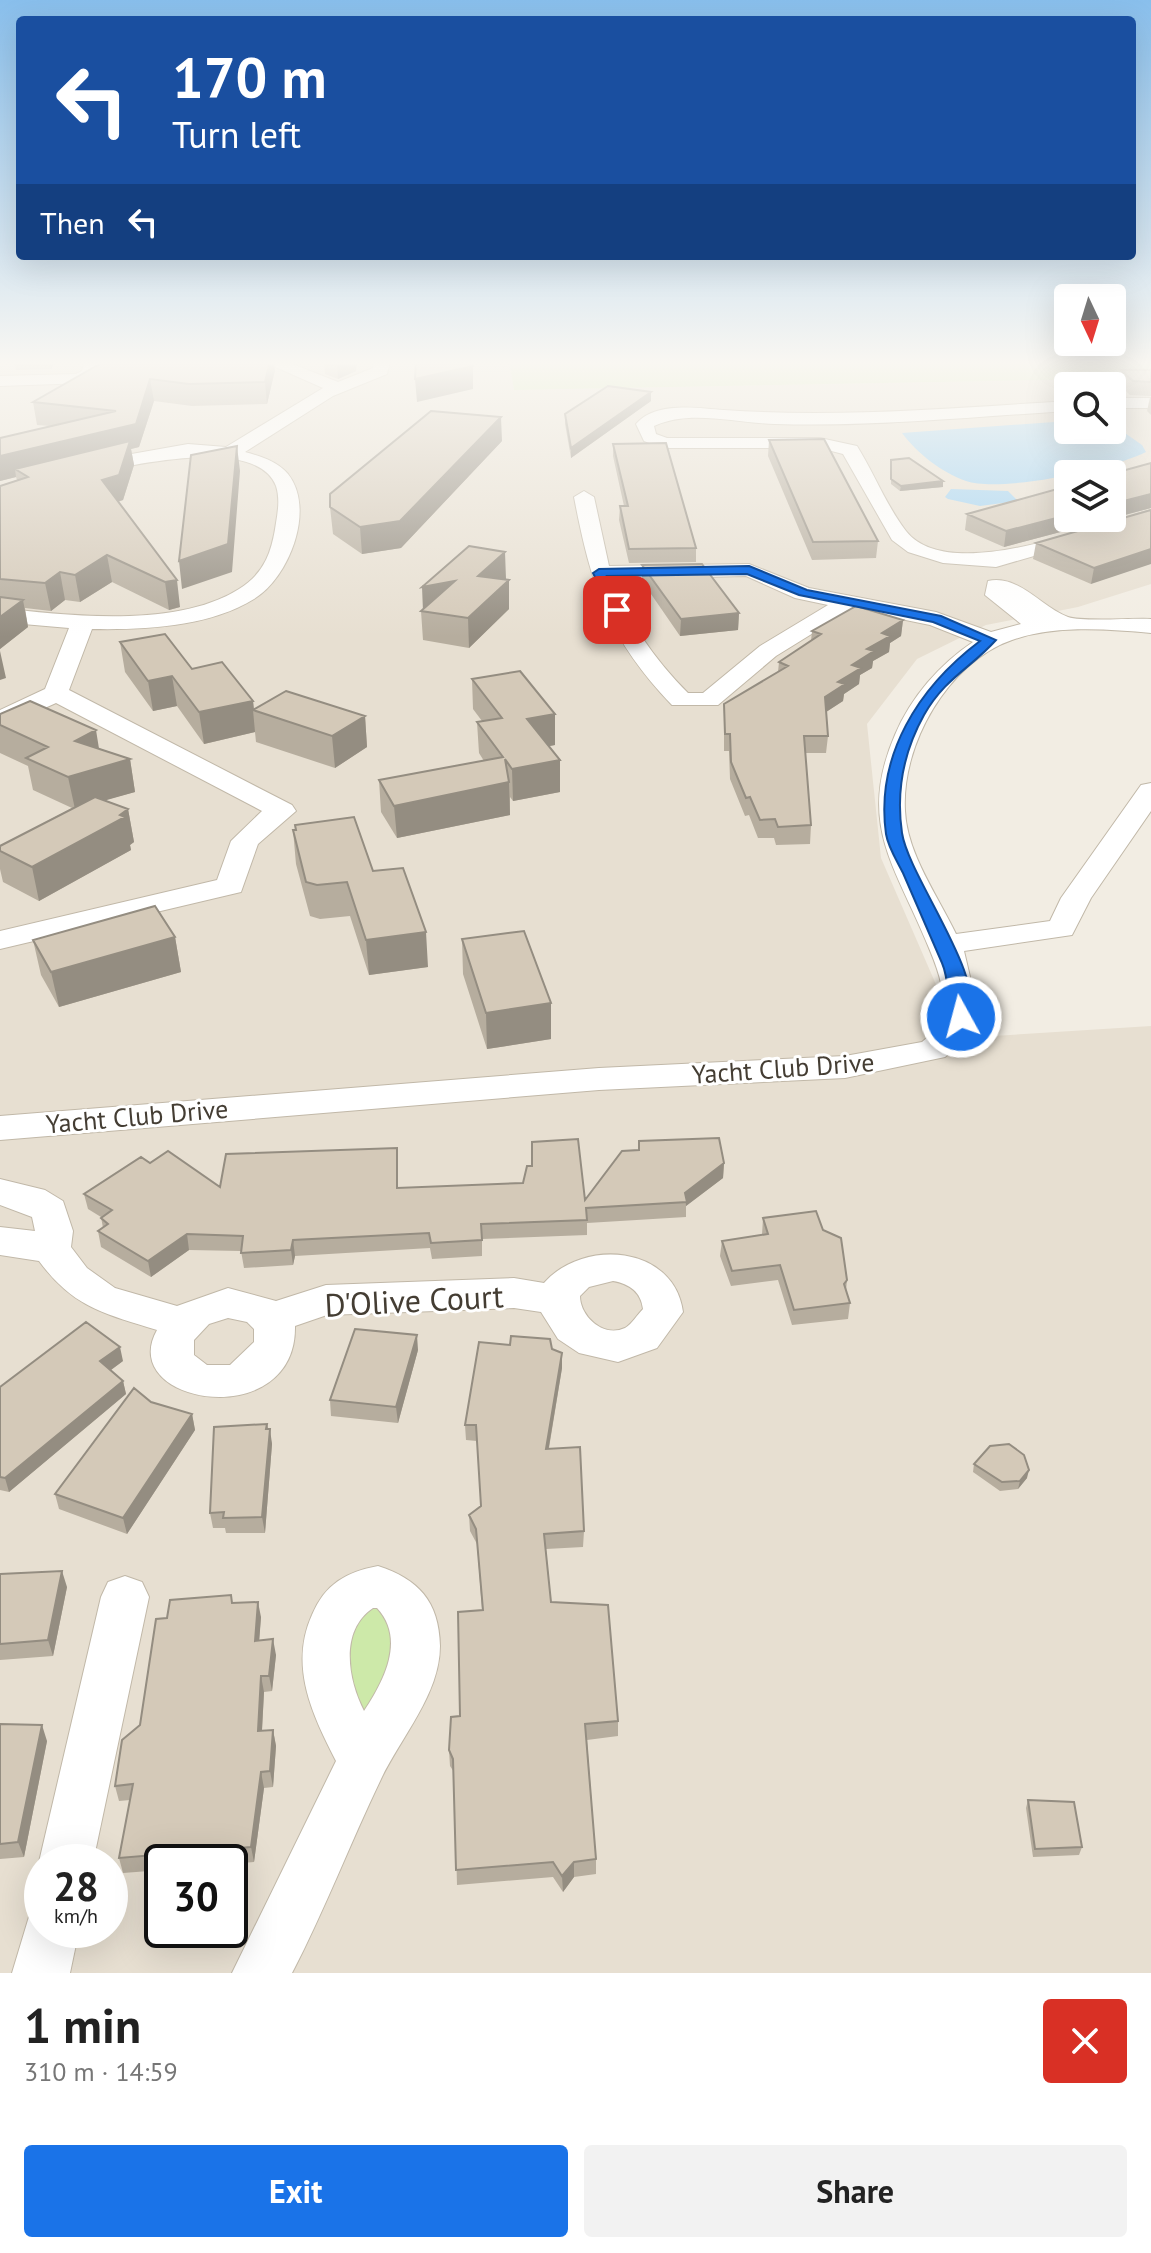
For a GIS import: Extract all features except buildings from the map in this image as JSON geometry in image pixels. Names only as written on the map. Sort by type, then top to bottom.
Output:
[{"type":"street","points":[[70,472],[161,453]]},
{"type":"street","points":[[0,615],[82,625],[197,613],[234,599],[270,575],[285,535],[289,500],[286,485],[273,468],[230,453]]},
{"type":"street","points":[[852,453],[906,543],[927,553],[981,562],[996,561],[1151,516]]},
{"type":"street","points":[[584,497],[599,573],[617,610],[660,680],[681,700],[709,700],[768,651],[848,602]]},
{"type":"street","points":[[981,562],[996,586],[996,595],[1054,627]]},
{"type":"street","points":[[599,573],[746,565],[803,593],[936,619],[990,640]]},
{"type":"street","points":[[1105,623],[1151,604]]},
{"type":"street","name":"Yacht Club Drive","points":[[0,1128],[599,1079],[845,1067],[906,1058],[933,1050],[951,1036],[961,1017],[961,993],[894,836],[892,780],[916,717],[934,689],[958,664],[990,640],[1054,627],[1105,623],[1151,626]]},
{"type":"street","points":[[0,720],[56,693],[82,625]]},
{"type":"street","points":[[0,940],[231,886],[234,858],[241,843],[260,823],[282,811],[56,693]]},
{"type":"street","points":[[943,945],[1061,929],[1076,898],[1151,791]]},
{"type":"street","points":[[0,1192],[32,1199],[50,1210],[54,1231],[51,1249]]},
{"type":"street","points":[[0,1241],[51,1249],[73,1278],[101,1298],[182,1323]]},
{"type":"street","name":"D'Olive Court","points":[[271,1318],[326,1300],[514,1293],[558,1300]]},
{"type":"street","points":[[228,1303],[260,1309],[271,1318],[277,1329],[272,1355],[261,1367],[229,1381],[211,1382],[181,1372],[173,1361],[170,1349],[182,1323],[203,1309],[228,1303]]},
{"type":"street","points":[[70,1844],[125,1597]]},
{"type":"street","points":[[261,1973],[316,1870],[363,1760]]},
{"type":"street","points":[[41,1973],[47,1948]]},
{"type":"shaded area","points":[[0,453],[1151,453],[1151,584],[1078,607],[986,625],[917,659],[867,724],[881,858],[941,996],[994,1036],[1151,1026],[1151,1973],[0,1973]]},
{"type":"green space","points":[[378,1604],[400,1626],[376,1714],[353,1712],[346,1630]]},
{"type":"water","points":[[920,453],[1144,453],[1126,460],[1054,460],[1054,478],[1004,484],[966,481]]},
{"type":"water","points":[[951,489],[1008,491],[1018,501],[980,506],[948,499],[945,497]]},
{"type":"route","points":[[617,610],[599,573],[749,570],[803,593],[936,619],[990,640],[958,664],[934,689],[916,717],[892,780],[894,836],[954,969],[961,993],[961,1017]]}]
